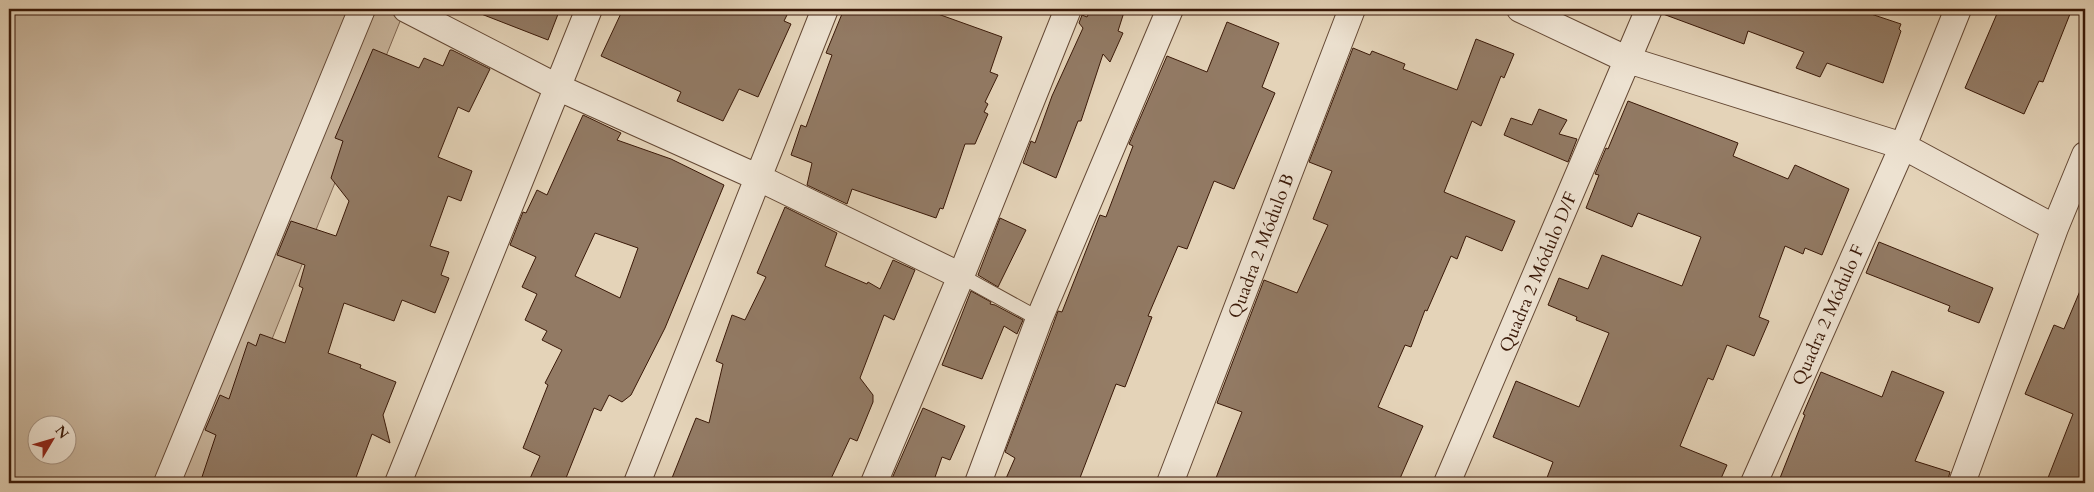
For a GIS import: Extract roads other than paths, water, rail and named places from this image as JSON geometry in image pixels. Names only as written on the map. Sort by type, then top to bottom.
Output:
[{"type":"street","points":[[167,483],[362,9]]},
{"type":"street","points":[[406,9],[557,87],[757,177],[961,276]]},
{"type":"street","points":[[398,483],[589,9]]},
{"type":"street","points":[[637,483],[825,9]]},
{"type":"street","points":[[874,483],[961,276],[1068,9]]},
{"type":"street","points":[[978,483],[1039,319],[1170,9]]},
{"type":"street","name":"Quadra 2 Módulo B","points":[[1170,483],[1352,9]]},
{"type":"street","points":[[1520,9],[1628,60],[1902,146],[2055,228]]},
{"type":"street","name":"Quadra 2 Módulo D/F","points":[[1447,483],[1649,9]]},
{"type":"street","name":"Quadra 2 Módulo F","points":[[1754,483],[1902,146],[1958,9]]},
{"type":"street","points":[[1962,483],[2055,228],[2085,155]]},
{"type":"lane","points":[[961,276],[1039,319]]}]
